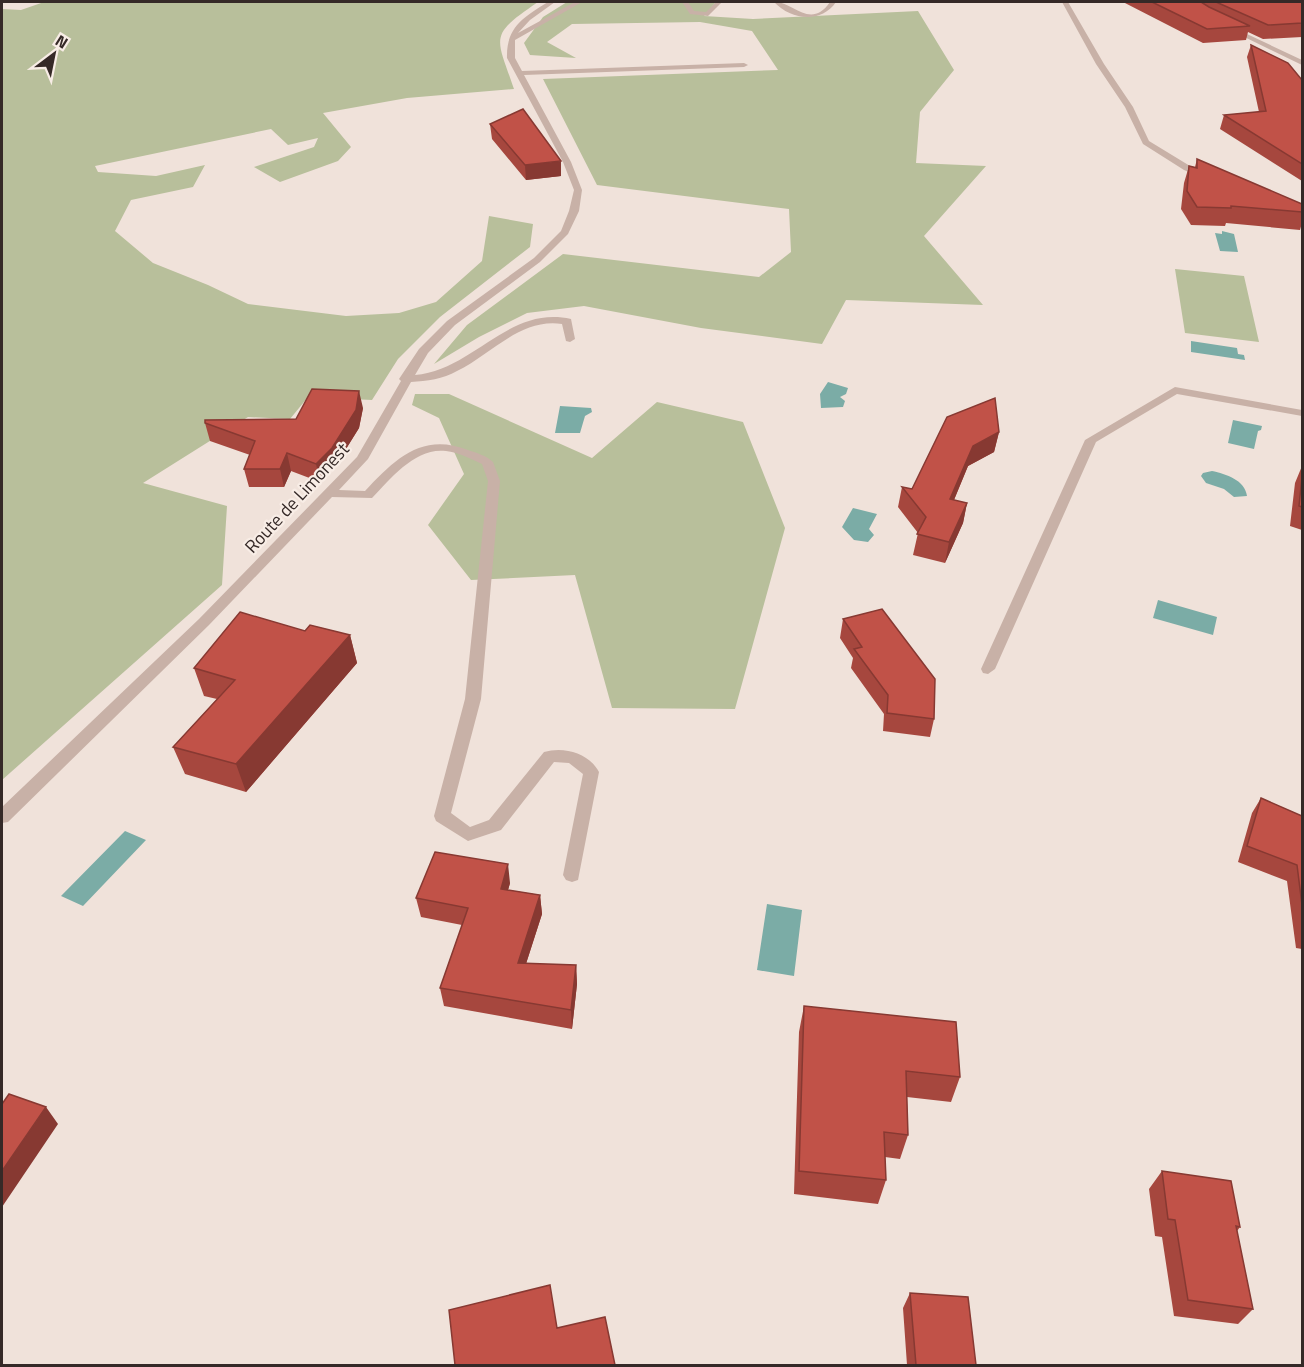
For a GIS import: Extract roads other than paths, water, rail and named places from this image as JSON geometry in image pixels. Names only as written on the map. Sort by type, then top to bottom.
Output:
[{"type":"street","points":[[511,39],[514,32],[527,19],[552,2]]},
{"type":"street","points":[[511,39],[524,34],[554,14],[579,2]]},
{"type":"street","points":[[685,2],[692,13],[708,14],[719,2]]},
{"type":"street","points":[[777,2],[795,15],[821,13],[833,2]]},
{"type":"street","points":[[1065,2],[1100,64],[1129,107],[1146,142],[1187,168],[1217,182]]},
{"type":"street","points":[[1219,22],[1302,63]]},
{"type":"street","name":"Route de Limonest","points":[[2,817],[204,622],[362,459],[423,351],[451,323],[537,260],[565,232],[574,211],[578,190],[567,162],[511,58],[509,45],[511,39]]},
{"type":"street","points":[[519,73],[744,65]]},
{"type":"street","points":[[405,380],[434,377],[456,368],[520,325],[553,317],[567,321],[570,339]]},
{"type":"street","points":[[988,669],[1091,440],[1175,390],[1302,413]]},
{"type":"street","points":[[329,493],[368,495],[389,473],[415,453],[445,447],[488,462],[494,481],[473,699],[442,816],[468,834],[495,825],[550,756],[573,757],[591,772],[572,875]]},
{"type":"water","points":[[1222,231],[1234,234],[1238,252],[1220,251],[1215,233],[1222,234]]},
{"type":"water","points":[[1191,341],[1237,348],[1238,354],[1244,355],[1245,360],[1191,352]]},
{"type":"water","points":[[828,382],[848,388],[846,394],[840,397],[845,401],[843,407],[821,408],[820,394]]},
{"type":"water","points":[[560,406],[591,408],[592,412],[585,416],[580,433],[555,433]]},
{"type":"water","points":[[1233,420],[1262,426],[1258,431],[1254,449],[1228,443]]},
{"type":"water","points":[[1212,471],[1239,482],[1247,496],[1234,497],[1224,489],[1206,483],[1201,476],[1203,473]]},
{"type":"water","points":[[853,508],[877,514],[869,529],[874,535],[868,542],[854,540],[842,527]]},
{"type":"water","points":[[1158,600],[1217,617],[1213,635],[1153,618]]},
{"type":"water","points":[[125,831],[146,840],[83,906],[61,896]]},
{"type":"water","points":[[767,904],[802,910],[794,976],[757,970]]}]
